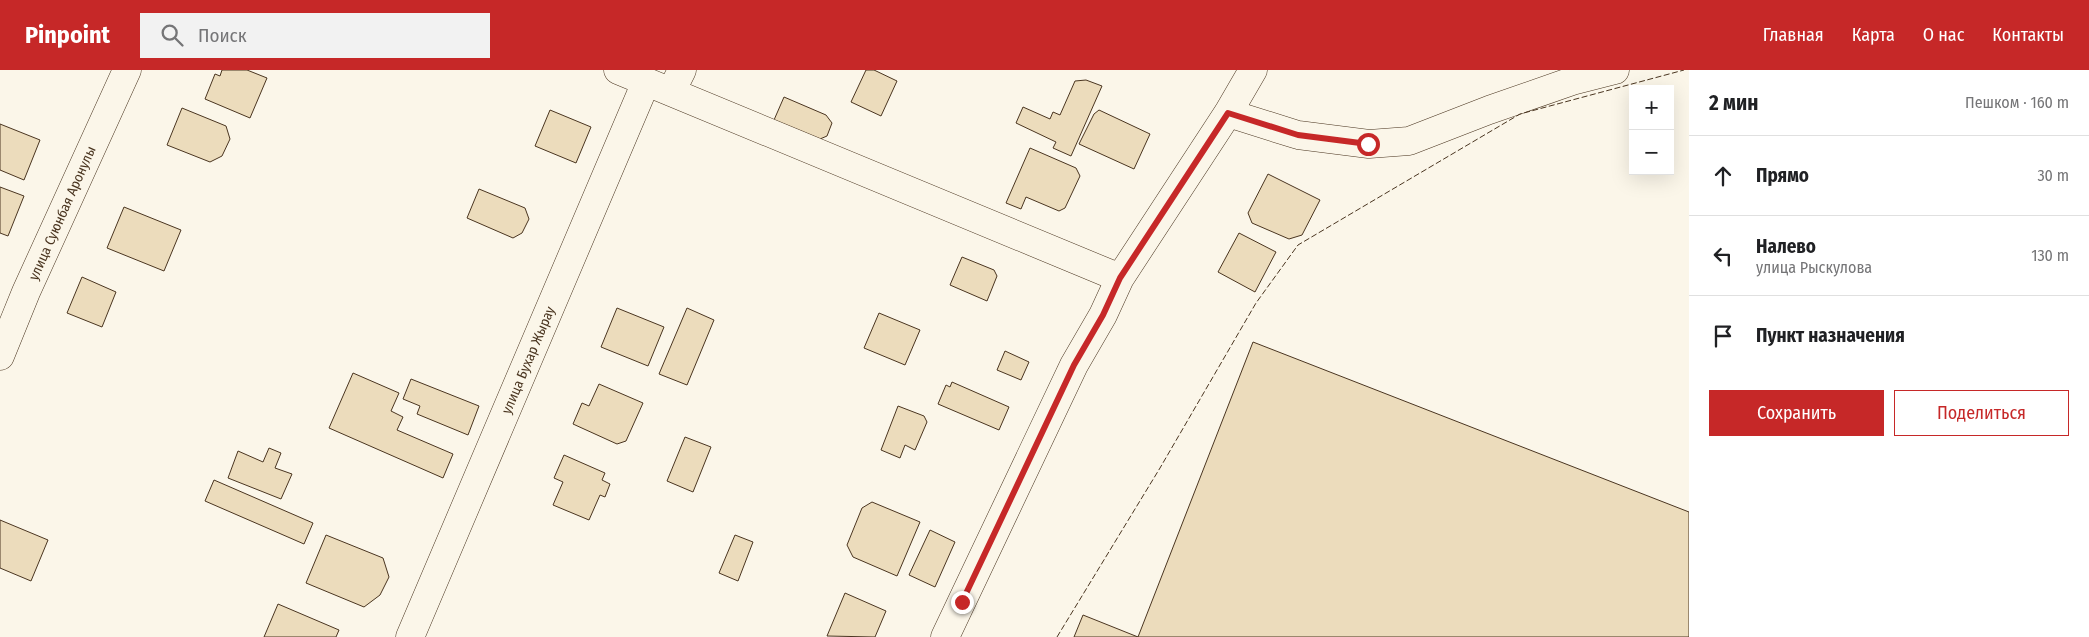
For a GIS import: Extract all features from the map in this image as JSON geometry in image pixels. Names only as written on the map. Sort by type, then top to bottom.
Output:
[{"type":"street","name":"улица Суюнбая Аронулы","points":[[0,356],[26,292],[126,70]]},
{"type":"street","points":[[618,70],[666,82],[1120,278]]},
{"type":"street","points":[[945,637],[1074,365],[1103,315],[1120,278],[1228,113],[1253,70]]},
{"type":"street","points":[[1228,113],[1298,135],[1368,144],[1409,141],[1572,81],[1615,70]]},
{"type":"street","name":"улица Бухар Жырау","points":[[410,637],[666,82]]},
{"type":"building","points":[[222,70],[247,70],[267,78],[250,118],[205,99],[215,74],[220,76]]},
{"type":"building","points":[[866,70],[874,70],[897,81],[881,116],[851,102]]},
{"type":"building","points":[[1086,80],[1102,86],[1071,156],[1053,148],[1056,142],[1016,123],[1023,107],[1050,119],[1053,112],[1060,115],[1075,81]]},
{"type":"building","points":[[784,97],[826,115],[832,123],[827,136],[820,139],[774,120]]},
{"type":"building","points":[[182,108],[226,126],[230,139],[222,156],[210,162],[167,145]]},
{"type":"building","points":[[550,110],[591,127],[576,163],[535,146]]},
{"type":"building","points":[[1099,110],[1150,134],[1134,169],[1079,144],[1094,114]]},
{"type":"building","points":[[0,124],[40,140],[24,180],[0,170]]},
{"type":"building","points":[[1030,148],[1076,168],[1080,176],[1065,208],[1059,211],[1026,197],[1021,209],[1006,203]]},
{"type":"building","points":[[1268,174],[1320,200],[1302,235],[1289,239],[1252,223],[1248,213]]},
{"type":"building","points":[[0,187],[24,196],[8,236],[0,233]]},
{"type":"building","points":[[479,189],[525,208],[529,219],[522,233],[513,238],[467,218]]},
{"type":"building","points":[[124,207],[181,230],[164,271],[107,248]]},
{"type":"building","points":[[1239,233],[1276,252],[1255,292],[1218,272]]},
{"type":"building","points":[[962,257],[994,270],[997,276],[987,301],[950,285]]},
{"type":"building","points":[[82,277],[116,292],[102,327],[67,313]]},
{"type":"building","points":[[617,308],[664,327],[648,366],[601,347]]},
{"type":"building","points":[[687,308],[714,320],[687,385],[659,374]]},
{"type":"building","points":[[879,313],[920,330],[905,365],[864,348]]},
{"type":"building","points":[[1253,342],[1689,512],[1689,637],[1138,637]]},
{"type":"building","points":[[1005,351],[1029,362],[1021,380],[997,370]]},
{"type":"building","points":[[353,373],[399,393],[391,411],[403,417],[397,430],[453,454],[443,478],[329,428]]},
{"type":"building","points":[[411,379],[479,406],[468,435],[417,414],[420,406],[403,399]]},
{"type":"building","points":[[952,382],[1009,407],[999,430],[938,404],[946,385],[950,387]]},
{"type":"building","points":[[599,384],[643,403],[626,441],[617,444],[573,424],[582,403],[589,406]]},
{"type":"building","points":[[898,406],[924,416],[927,422],[915,450],[905,445],[900,458],[881,450]]},
{"type":"building","points":[[685,437],[711,447],[693,492],[667,481]]},
{"type":"building","points":[[269,448],[281,453],[275,468],[292,474],[281,499],[228,478],[238,451],[263,462]]},
{"type":"building","points":[[564,455],[605,473],[602,480],[610,484],[605,497],[600,495],[589,520],[553,505],[563,482],[554,478]]},
{"type":"building","points":[[214,480],[313,523],[304,544],[205,501]]},
{"type":"building","points":[[872,502],[920,522],[897,576],[853,557],[847,545],[862,508]]},
{"type":"building","points":[[0,520],[48,540],[31,581],[0,568]]},
{"type":"building","points":[[930,530],[955,542],[935,587],[909,575]]},
{"type":"building","points":[[326,535],[383,558],[389,577],[380,595],[364,607],[306,583]]},
{"type":"building","points":[[735,535],[753,542],[738,581],[719,573]]},
{"type":"building","points":[[845,593],[886,611],[875,637],[827,636]]},
{"type":"building","points":[[278,604],[339,630],[336,637],[264,637]]},
{"type":"building","points":[[1083,615],[1138,637],[1074,637]]},
{"type":"fence","points":[[1057,637],[1160,468],[1256,303],[1298,245],[1520,114],[1684,70]]},
{"type":"route","points":[[962,602],[1074,365],[1103,315],[1120,278],[1228,113],[1298,135],[1368,144]]}]
